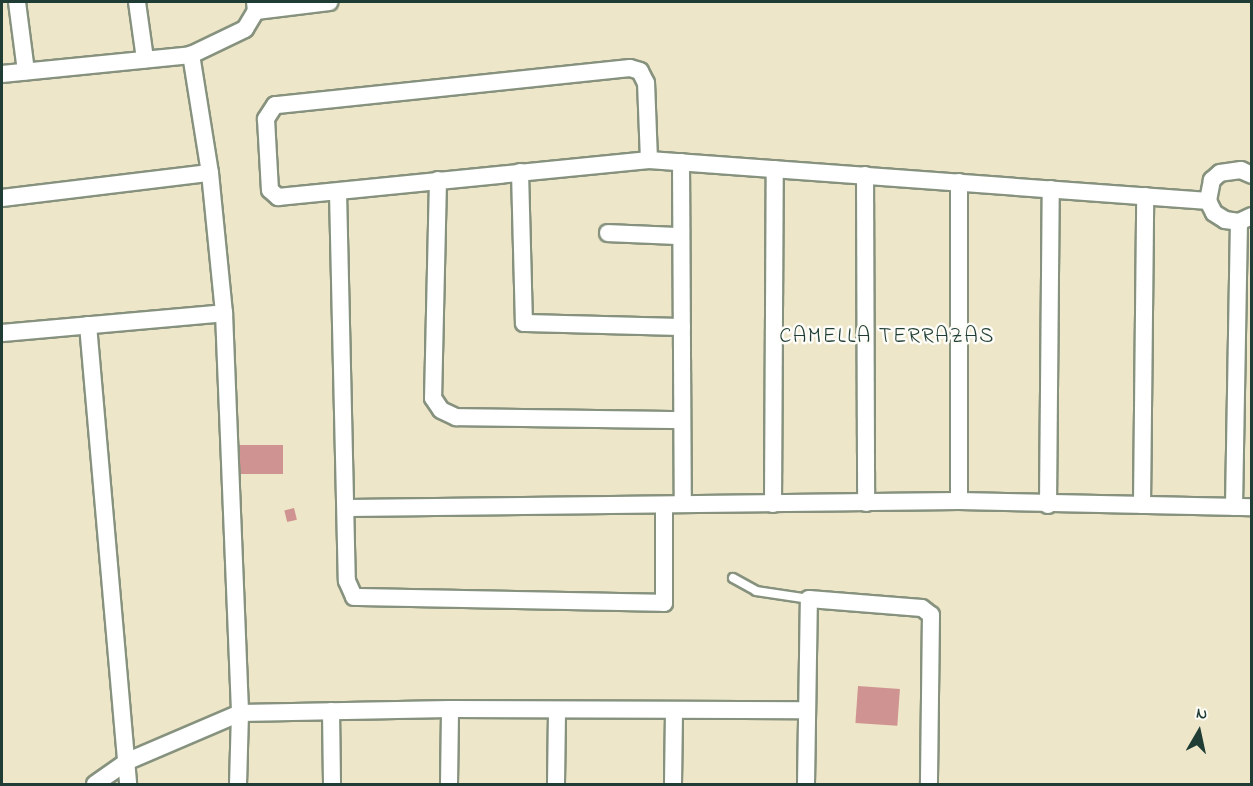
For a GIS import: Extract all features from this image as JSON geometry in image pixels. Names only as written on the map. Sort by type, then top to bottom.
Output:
[{"type":"street","points":[[17,2],[26,71]]},
{"type":"street","points":[[137,2],[145,59]]},
{"type":"street","points":[[2,74],[191,55],[245,29],[256,6],[329,2]]},
{"type":"street","points":[[191,55],[210,173],[224,313],[240,713],[238,784]]},
{"type":"street","points":[[649,160],[646,83],[640,71],[630,68],[275,105],[268,110],[266,119],[270,190],[278,197],[649,160],[1208,201]]},
{"type":"street","points":[[681,162],[683,504]]},
{"type":"street","points":[[773,504],[775,169]]},
{"type":"street","points":[[348,508],[664,507],[683,504],[959,501],[1048,505],[1243,507],[1245,219],[1225,220],[1214,213],[1208,201],[1212,180],[1220,173],[1242,170],[1251,175]]},
{"type":"street","points":[[520,172],[524,323],[682,327]]},
{"type":"street","points":[[2,198],[210,173]]},
{"type":"street","points":[[866,176],[866,503]]},
{"type":"street","points":[[438,180],[434,398],[441,410],[456,417],[682,420]]},
{"type":"street","points":[[959,182],[959,501]]},
{"type":"street","points":[[1048,505],[1051,189]]},
{"type":"street","points":[[338,192],[348,508],[347,582],[354,597],[664,603],[664,507]]},
{"type":"street","points":[[1142,505],[1145,196]]},
{"type":"street","points":[[608,233],[681,236]]},
{"type":"street","points":[[2,333],[224,313]]},
{"type":"street","points":[[88,325],[129,761],[128,784]]},
{"type":"street","points":[[806,784],[809,599],[922,608],[931,615],[929,784]]},
{"type":"street","points":[[95,784],[129,761],[240,713],[450,709],[674,712],[807,710]]},
{"type":"street","points":[[449,784],[450,709]]},
{"type":"street","points":[[331,711],[332,784]]},
{"type":"street","points":[[556,784],[557,711]]},
{"type":"street","points":[[673,784],[674,712]]},
{"type":"lane","points":[[733,578],[756,591],[809,599]]},
{"type":"building","points":[[235,445],[283,445],[283,474],[235,474]]},
{"type":"building","points":[[294,508],[297,520],[287,522],[284,510]]},
{"type":"building","points":[[858,686],[900,689],[897,726],[855,723]]},
{"type":"district","name":"CAMELLA TERRAZAS","points":[[887,338]]}]
